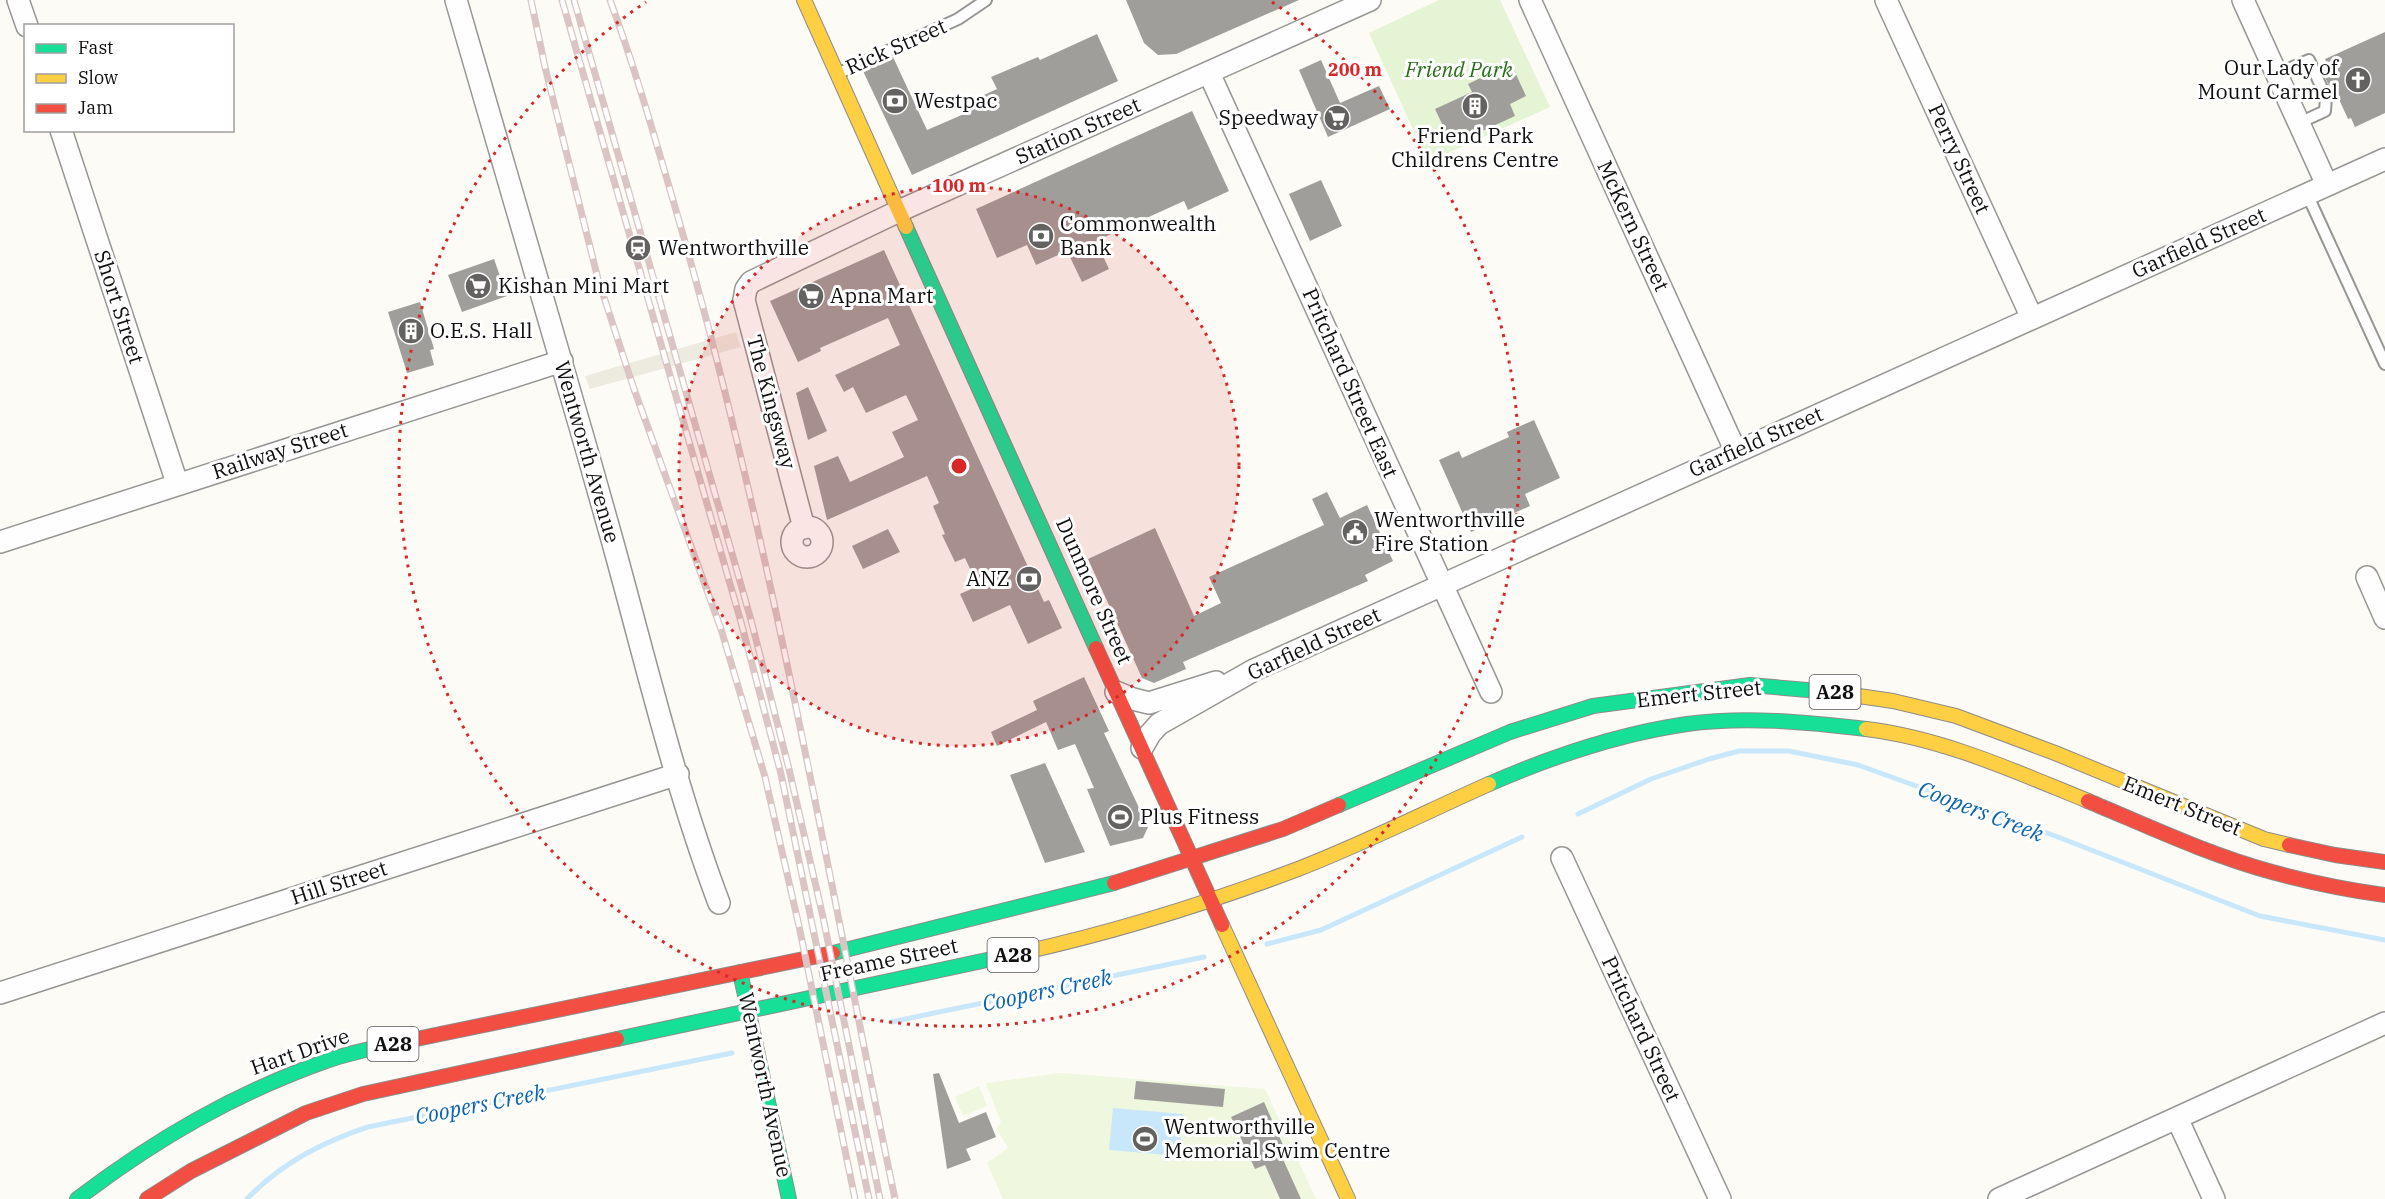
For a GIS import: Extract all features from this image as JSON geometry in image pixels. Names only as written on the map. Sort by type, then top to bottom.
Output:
[{"type":"main road","name":"Dunmore Street","points":[[804,0],[1210,900],[1348,1199]]},
{"type":"main road","name":"Emert Street","points":[[1193,860],[1283,829],[1510,732],[1593,706],[1750,685],[1836,692],[1893,701],[1956,716],[2055,753],[2264,839],[2336,855],[2385,862]]},
{"type":"main road","name":"Emert Street","points":[[1210,900],[1300,868],[1500,779],[1588,745],[1688,723],[1753,721],[1815,723],[1884,731],[1946,747],[2043,783],[2205,849],[2271,872],[2348,890],[2385,895]]},
{"type":"main road","name":"Freame Street","points":[[740,972],[926,931],[1131,879],[1193,860]]},
{"type":"main road","name":"Freame Street","points":[[750,1012],[1075,941],[1210,900]]},
{"type":"main road","name":"Wentworth Avenue","points":[[740,972],[789,1199]]},
{"type":"main road","name":"Hart Drive","points":[[78,1199],[130,1159],[189,1123],[268,1083],[332,1059],[426,1036],[740,972]]},
{"type":"main road","name":"A28","points":[[147,1199],[191,1171],[245,1142],[306,1113],[363,1094],[525,1057],[750,1012]]},
{"type":"street","points":[[18,0],[26,24]]},
{"type":"street","name":"Wentworth Avenue","points":[[456,0],[562,361],[678,774],[706,869],[720,903]]},
{"type":"street","name":"Station Street","points":[[755,279],[899,211],[1370,0]]},
{"type":"street","name":"McKern Street","points":[[1530,0],[1736,452]]},
{"type":"street","name":"Perry Street","points":[[1886,0],[2032,318]]},
{"type":"street","points":[[2243,0],[2327,185]]},
{"type":"street","name":"Pritchard Street East","points":[[1209,73],[1491,692]]},
{"type":"street","name":"Short Street","points":[[62,132],[177,483]]},
{"type":"street","name":"Garfield Street","points":[[1142,748],[1159,724],[1254,670],[2385,159]]},
{"type":"street","name":"The Kingsway","points":[[755,279],[746,289],[744,300],[804,528]]},
{"type":"street","name":"Railway Street","points":[[0,542],[177,483],[562,361]]},
{"type":"street","points":[[2367,577],[2385,618]]},
{"type":"street","points":[[1116,692],[1149,703],[1254,670]]},
{"type":"street","name":"Hill Street","points":[[0,993],[678,774]]},
{"type":"street","name":"Pritchard Street","points":[[1562,858],[1720,1199]]},
{"type":"street","points":[[1999,1199],[2385,1023]]},
{"type":"street","points":[[2177,1118],[2214,1199]]},
{"type":"lane","name":"Rick Street","points":[[837,74],[958,19],[986,0]]},
{"type":"lane","points":[[2277,74],[2309,60],[2326,97],[2325,111],[2299,123]]},
{"type":"lane","points":[[2307,194],[2385,364]]},
{"type":"green space","name":"Friend Park","points":[[1439,0],[1500,0],[1550,107],[1428,162],[1369,33]]},
{"type":"green space","name":"Wentworthville Memorial Swim Centre","points":[[1060,1073],[1265,1089],[1316,1199],[1003,1199],[987,1163],[1008,1148],[997,1129],[1001,1122],[986,1083]]},
{"type":"green space","points":[[979,1086],[987,1106],[963,1116],[955,1097]]},
{"type":"shaded area","points":[[736,332],[741,347],[590,389],[585,376]]},
{"type":"water","points":[[1113,1108],[1183,1114],[1179,1156],[1109,1150]]},
{"type":"building","points":[[1126,0],[1299,0],[1176,54],[1158,55],[1144,43]]},
{"type":"building","name":"Our Lady of Mount Carmel","points":[[2385,32],[2385,113],[2355,127],[2351,118],[2348,119],[2333,86],[2330,88],[2319,64],[2326,61],[2325,59]]},
{"type":"building","points":[[1097,34],[1118,81],[912,175],[863,71],[893,57],[927,130],[964,114],[960,106],[997,89],[991,77],[1038,57],[1040,60]]},
{"type":"building","points":[[1321,60],[1340,103],[1379,86],[1390,109],[1328,137],[1299,70]]},
{"type":"building","name":"Friend Park Childrens Centre","points":[[1514,70],[1526,96],[1510,104],[1515,116],[1452,145],[1435,109],[1472,92],[1468,84],[1493,72],[1497,79]]},
{"type":"building","points":[[1192,111],[1229,191],[1188,210],[1184,201],[1096,241],[1109,269],[1082,282],[1067,251],[1036,265],[1027,245],[997,258],[976,209]]},
{"type":"building","points":[[1321,180],[1342,226],[1310,241],[1289,194]]},
{"type":"building","points":[[884,250],[1044,602],[1049,600],[1062,628],[1028,644],[1010,605],[973,622],[960,594],[978,586],[965,558],[955,562],[942,535],[945,534],[933,506],[939,503],[927,476],[827,520],[814,466],[838,456],[850,482],[904,457],[892,432],[918,420],[906,395],[866,413],[853,387],[844,392],[835,375],[900,345],[888,318],[820,348],[821,351],[798,362],[770,301]]},
{"type":"building","name":"Kishan Mini Mart","points":[[494,259],[507,296],[462,312],[448,275]]},
{"type":"building","name":"O.E.S. Hall","points":[[420,302],[434,349],[430,350],[434,365],[407,373],[388,312]]},
{"type":"building","points":[[808,387],[827,431],[808,440],[796,393]]},
{"type":"building","points":[[1534,420],[1560,478],[1525,494],[1530,506],[1471,532],[1439,460],[1459,451],[1462,458],[1509,437],[1507,432]]},
{"type":"building","points":[[1327,492],[1340,518],[1367,505],[1393,561],[1365,575],[1368,581],[1183,662],[1186,669],[1154,683],[1142,678],[1088,559],[1155,528],[1194,616],[1221,603],[1209,577],[1324,525],[1312,499]]},
{"type":"building","points":[[888,529],[900,552],[863,569],[852,546]]},
{"type":"building","points":[[1084,677],[1109,731],[1104,733],[1148,827],[1143,838],[1110,846],[1087,789],[1094,788],[1075,744],[1058,750],[1046,722],[997,746],[991,732],[1037,710],[1033,701]]},
{"type":"building","points":[[1045,763],[1085,852],[1045,863],[1010,775]]},
{"type":"building","points":[[939,1073],[959,1123],[986,1112],[996,1137],[966,1149],[971,1160],[947,1169],[933,1074]]},
{"type":"building","points":[[1136,1081],[1225,1089],[1223,1107],[1134,1099]]},
{"type":"building","points":[[1264,1102],[1287,1154],[1282,1157],[1301,1199],[1280,1199],[1265,1165],[1255,1169],[1231,1117]]},
{"type":"waterway","name":"Coopers Creek","points":[[1578,814],[1651,779],[1709,759],[1739,751],[1789,751],[1858,765],[2058,837],[2260,916],[2385,940]]},
{"type":"waterway","name":"Coopers Creek","points":[[1267,944],[1321,930],[1522,837]]},
{"type":"waterway","name":"Coopers Creek","points":[[891,1022],[1204,957]]},
{"type":"waterway","name":"Coopers Creek","points":[[247,1199],[273,1175],[318,1147],[368,1127],[732,1053]]},
{"type":"railway","points":[[531,0],[545,67],[598,279],[634,389],[721,629],[765,777],[799,926],[855,1199]]},
{"type":"railway","points":[[562,0],[741,622],[781,774],[869,1199]]},
{"type":"railway","points":[[574,0],[751,620],[789,769],[823,917],[880,1199]]},
{"type":"railway","points":[[610,0],[675,207],[740,453],[795,701],[895,1199]]},
{"type":"traffic: fast","points":[[906,227],[1096,648]]},
{"type":"traffic: fast","points":[[1339,805],[1510,732],[1593,706],[1750,685],[1831,692]]},
{"type":"traffic: fast","points":[[1489,784],[1586,747],[1661,728],[1687,724],[1753,720],[1866,729]]},
{"type":"traffic: fast","points":[[833,953],[1114,883]]},
{"type":"traffic: fast","points":[[617,1039],[1020,953]]},
{"type":"traffic: fast","points":[[740,972],[789,1199]]},
{"type":"traffic: fast","points":[[77,1199],[167,1137],[197,1119],[261,1087],[329,1060],[392,1044]]},
{"type":"traffic: slow","points":[[804,0],[906,227]]},
{"type":"traffic: slow","points":[[1831,692],[1893,701],[1956,716],[2055,753],[2264,839],[2289,845]]},
{"type":"traffic: slow","points":[[1866,729],[1894,733],[1951,748],[2088,801]]},
{"type":"traffic: slow","points":[[1020,953],[1126,926],[1264,882],[1346,849],[1489,784]]},
{"type":"traffic: slow","points":[[1222,925],[1348,1199]]},
{"type":"traffic: jam","points":[[1096,648],[1222,925]]},
{"type":"traffic: jam","points":[[2088,801],[2179,840],[2248,865],[2314,882],[2385,895]]},
{"type":"traffic: jam","points":[[1114,883],[1283,829],[1339,805]]},
{"type":"traffic: jam","points":[[2289,845],[2335,855],[2385,862]]},
{"type":"traffic: jam","points":[[392,1044],[833,953]]},
{"type":"traffic: jam","points":[[147,1199],[191,1171],[306,1113],[363,1094],[617,1039]]},
{"type":"place","name":"Our Lady of Mount Carmel","points":[[2358,80]]},
{"type":"place","name":"Westpac","points":[[895,101]]},
{"type":"place","name":"Friend Park Childrens Centre","points":[[1475,106]]},
{"type":"place","name":"Speedway","points":[[1337,118]]},
{"type":"place","name":"Commonwealth Bank","points":[[1041,236]]},
{"type":"place","name":"Wentworthville","points":[[638,248]]},
{"type":"place","name":"Kishan Mini Mart","points":[[478,286]]},
{"type":"place","name":"Apna Mart","points":[[811,296]]},
{"type":"place","name":"O.E.S. Hall","points":[[411,331]]},
{"type":"place","name":"Wentworthville Fire Station","points":[[1355,532]]},
{"type":"place","name":"ANZ","points":[[1029,579]]},
{"type":"place","name":"Plus Fitness","points":[[1120,817]]},
{"type":"place","name":"Wentworthville Memorial Swim Centre","points":[[1145,1139]]}]
